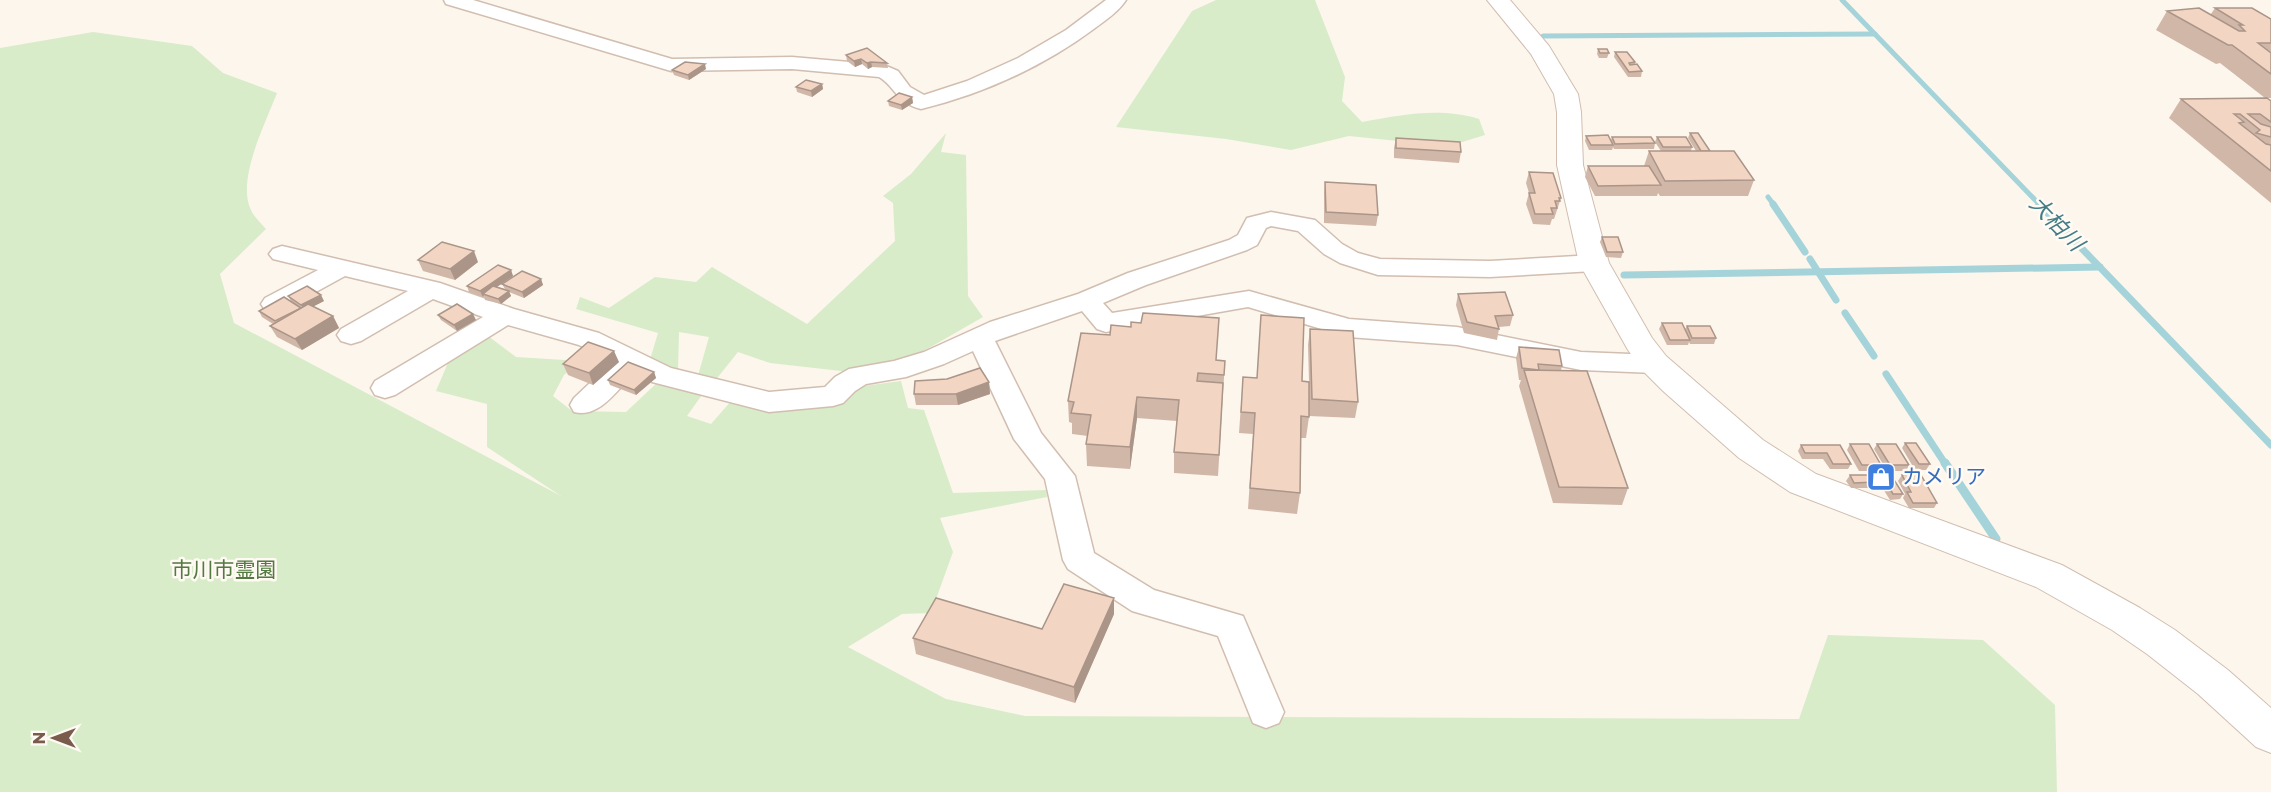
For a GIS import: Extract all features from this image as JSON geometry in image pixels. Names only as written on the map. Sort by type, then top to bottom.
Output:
[{"type":"street","points":[[453,0],[671,65],[792,63],[884,71],[891,75],[903,91],[921,103],[949,95],[1042,55],[1079,31],[1117,0]]},
{"type":"street","points":[[1498,0],[1541,51],[1566,94],[1569,112],[1570,165],[1594,263],[1640,343],[1655,363],[1751,449],[1803,483],[2049,576],[2143,630],[2213,682],[2271,734]]},
{"type":"street","points":[[282,254],[431,289],[505,315],[589,339],[662,375],[769,402],[825,399],[833,396],[845,384],[859,376],[896,370],[934,358],[979,336],[1239,245],[1248,240],[1256,223],[1271,219],[1306,225],[1333,249],[1349,258],[1378,267],[1490,269],[1594,263]]},
{"type":"street","points":[[274,304],[342,268]]},
{"type":"street","points":[[351,335],[431,289]]},
{"type":"street","points":[[1087,300],[1106,323],[1250,299],[1348,328],[1457,336],[1581,361],[1655,363]]},
{"type":"street","points":[[385,388],[505,315]]},
{"type":"street","points":[[979,336],[1029,439],[1060,476],[1079,560],[1144,601],[1231,626],[1266,712]]},
{"type":"street","points":[[584,405],[632,359]]},
{"type":"green space","points":[[1216,0],[1315,0],[1345,77],[1342,101],[1362,122],[1420,113],[1449,113],[1479,119],[1485,135],[1459,143],[1437,145],[1349,136],[1291,150],[1226,139],[1116,127],[1192,11]]},
{"type":"green space","name":"市川市霊園","points":[[93,32],[192,46],[223,73],[277,93],[254,151],[247,183],[247,198],[251,210],[266,229],[220,274],[234,323],[561,496],[487,447],[487,404],[436,391],[453,351],[484,333],[516,357],[581,361],[564,375],[553,396],[572,411],[626,412],[660,380],[704,392],[687,416],[711,424],[732,400],[756,409],[844,404],[849,388],[901,381],[908,408],[924,410],[953,493],[1046,490],[1047,497],[940,518],[953,552],[931,613],[902,614],[848,647],[946,699],[1025,716],[1799,719],[1828,635],[1983,640],[2055,705],[2057,792],[0,792],[0,48]]},
{"type":"green space","points":[[946,133],[941,152],[966,155],[968,296],[983,317],[922,352],[850,372],[770,363],[738,352],[714,382],[697,379],[709,337],[679,332],[678,369],[649,363],[658,333],[576,309],[580,297],[609,308],[655,277],[696,282],[712,267],[807,324],[895,241],[893,203],[883,196],[911,174]]},
{"type":"building","points":[[2199,8],[2239,31],[2245,31],[2239,25],[2243,25],[2215,8],[2252,8],[2271,19],[2271,43],[2258,43],[2271,53],[2271,74],[2232,45],[2228,45],[2167,11]]},
{"type":"building","points":[[867,48],[887,63],[867,63],[861,59],[854,61],[846,55]]},
{"type":"building","points":[[1598,49],[1607,49],[1609,53],[1600,53]]},
{"type":"building","points":[[1615,52],[1627,52],[1635,62],[1629,63],[1630,65],[1637,64],[1642,71],[1629,72]]},
{"type":"building","points":[[685,62],[705,64],[688,75],[672,70]]},
{"type":"building","points":[[806,80],[822,84],[811,91],[796,87]]},
{"type":"building","points":[[899,93],[912,97],[901,105],[888,101]]},
{"type":"building","points":[[2267,98],[2271,101],[2271,122],[2260,114],[2248,114],[2261,124],[2271,127],[2271,137],[2256,133],[2260,130],[2240,114],[2234,114],[2244,122],[2239,123],[2266,144],[2271,145],[2271,171],[2181,99]]},
{"type":"building","points":[[1690,133],[1698,133],[1710,151],[1701,151]]},
{"type":"building","points":[[1608,135],[1613,145],[1591,145],[1586,136]]},
{"type":"building","points":[[1612,137],[1651,137],[1655,143],[1615,144]]},
{"type":"building","points":[[1657,137],[1686,137],[1692,147],[1663,147]]},
{"type":"building","points":[[1396,138],[1460,142],[1461,152],[1396,148]]},
{"type":"building","points":[[1649,151],[1734,151],[1754,180],[1665,181]]},
{"type":"building","points":[[1588,166],[1649,166],[1661,185],[1598,186]]},
{"type":"building","points":[[1529,172],[1553,173],[1561,198],[1559,198],[1560,201],[1555,201],[1557,208],[1551,208],[1553,214],[1535,214],[1529,193],[1535,193]]},
{"type":"building","points":[[1325,182],[1376,185],[1378,215],[1326,212]]},
{"type":"building","points":[[1602,237],[1618,237],[1623,252],[1607,252]]},
{"type":"building","points":[[442,242],[474,251],[450,269],[418,260]]},
{"type":"building","points":[[498,265],[511,270],[480,291],[467,286]]},
{"type":"building","points":[[522,271],[541,279],[522,292],[502,284]]},
{"type":"building","points":[[307,286],[321,295],[301,305],[288,296]]},
{"type":"building","points":[[493,286],[509,291],[498,299],[483,294]]},
{"type":"building","points":[[1505,292],[1513,315],[1495,316],[1499,329],[1467,322],[1458,294]]},
{"type":"building","points":[[284,297],[301,308],[275,321],[259,311]]},
{"type":"building","points":[[308,304],[333,316],[295,339],[270,326]]},
{"type":"building","points":[[457,304],[473,314],[454,325],[438,315]]},
{"type":"building","points":[[1143,313],[1219,318],[1216,360],[1225,361],[1224,375],[1198,373],[1197,381],[1223,383],[1219,455],[1174,452],[1179,400],[1137,397],[1130,447],[1086,444],[1091,415],[1071,413],[1074,402],[1068,401],[1081,333],[1110,335],[1111,325],[1131,327],[1131,322],[1141,323]]},
{"type":"building","points":[[1261,315],[1304,318],[1302,381],[1309,382],[1309,417],[1301,416],[1300,493],[1250,488],[1255,413],[1241,412],[1243,377],[1257,378]]},
{"type":"building","points":[[1662,323],[1682,323],[1690,340],[1670,340]]},
{"type":"building","points":[[1687,326],[1710,326],[1716,338],[1692,338]]},
{"type":"building","points":[[1310,329],[1353,331],[1358,402],[1312,399]]},
{"type":"building","points":[[588,342],[614,351],[589,373],[563,364]]},
{"type":"building","points":[[1519,347],[1559,350],[1562,366],[1538,364],[1539,370],[1522,368]]},
{"type":"building","points":[[628,362],[654,372],[634,390],[608,380]]},
{"type":"building","points":[[980,368],[989,382],[956,394],[914,394],[915,381],[947,379]]},
{"type":"building","points":[[1524,370],[1587,371],[1628,488],[1559,487]]},
{"type":"building","points":[[1905,443],[1916,443],[1930,464],[1919,464]]},
{"type":"building","points":[[1850,444],[1869,444],[1881,465],[1862,465]]},
{"type":"building","points":[[1877,444],[1896,444],[1909,465],[1890,465]]},
{"type":"building","points":[[1801,445],[1840,445],[1851,464],[1833,464],[1827,453],[1805,453]]},
{"type":"building","points":[[1850,475],[1871,475],[1875,482],[1854,483]]},
{"type":"building","points":[[1882,475],[1891,475],[1903,494],[1893,494]]},
{"type":"building","points":[[1902,475],[1921,475],[1937,503],[1913,503],[1907,492],[1911,492]]},
{"type":"building","points":[[1064,584],[1114,598],[1074,687],[913,638],[936,598],[1042,629]]},
{"type":"waterway","name":"大柏川","points":[[1842,0],[1875,34]]},
{"type":"waterway","points":[[1543,36],[1875,34]]},
{"type":"waterway","name":"大柏川","points":[[1875,34],[2040,205]]},
{"type":"waterway","points":[[1768,197],[1774,205]]},
{"type":"waterway","points":[[1773,204],[1805,252]]},
{"type":"waterway","name":"大柏川","points":[[2039,204],[2100,267]]},
{"type":"waterway","points":[[1810,259],[1818,272]]},
{"type":"waterway","points":[[1818,272],[2100,267]]},
{"type":"waterway","name":"大柏川","points":[[2100,267],[2271,445]]},
{"type":"waterway","points":[[1624,275],[1818,272]]},
{"type":"waterway","points":[[1818,272],[1836,300]]},
{"type":"waterway","points":[[1845,313],[1874,356]]},
{"type":"waterway","points":[[1886,374],[1946,465]]},
{"type":"waterway","points":[[1945,463],[1996,539]]},
{"type":"place","name":"カメリア","points":[[1881,477]]}]
